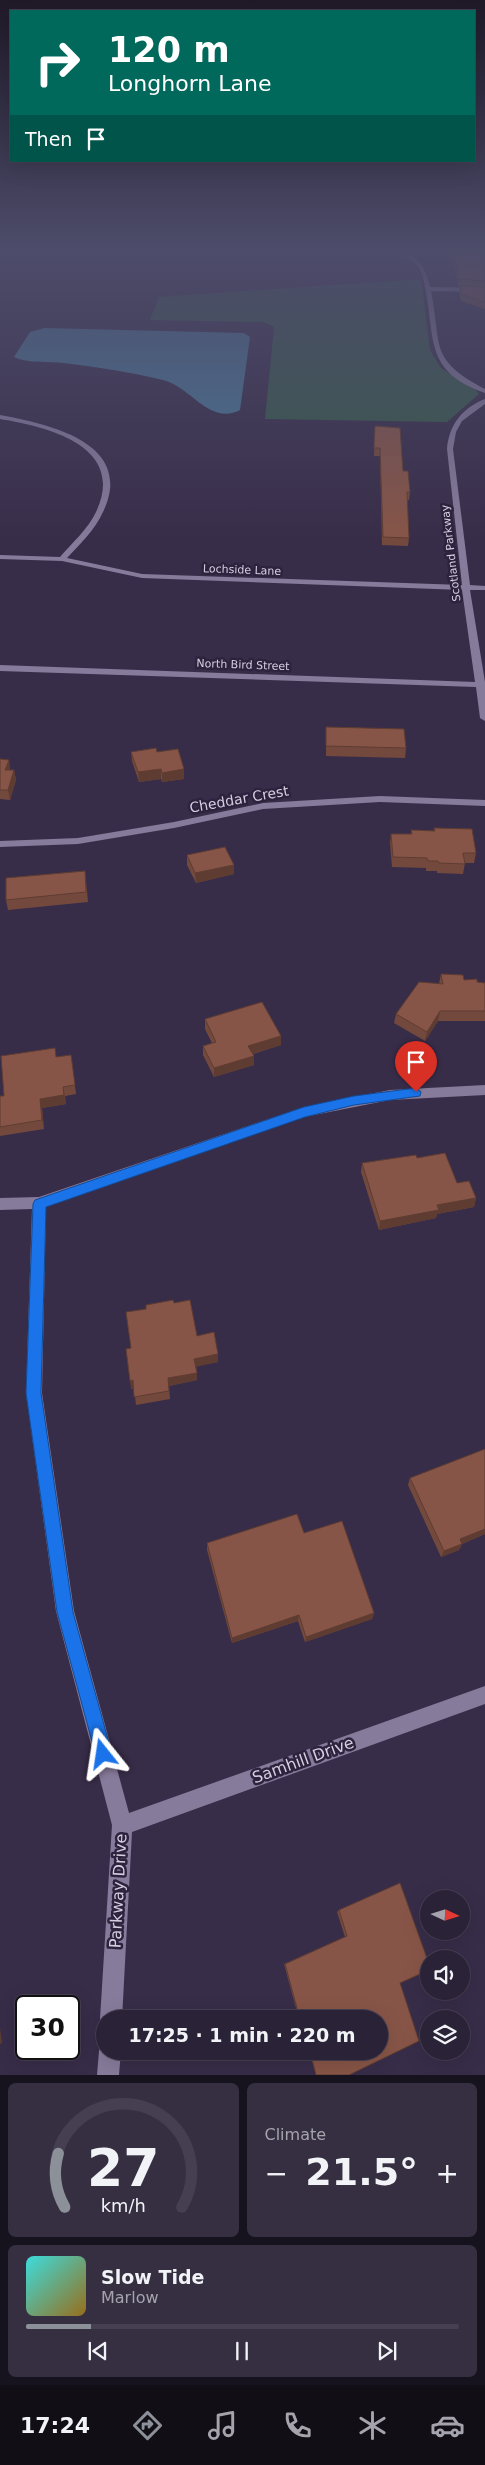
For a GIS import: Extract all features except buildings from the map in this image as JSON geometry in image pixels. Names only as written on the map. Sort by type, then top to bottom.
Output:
[{"type":"street","points":[[436,348],[440,359],[462,380],[485,391]]},
{"type":"street","name":"Scotland Parkway","points":[[485,401],[461,416],[450,436],[466,587],[482,684],[485,718]]},
{"type":"street","points":[[0,417],[46,427],[72,436],[97,456],[107,471],[107,493],[94,523],[62,559]]},
{"type":"street","name":"Lochside Lane","points":[[0,557],[62,559],[142,576],[485,588]]},
{"type":"street","name":"North Bird Street","points":[[0,668],[482,684]]},
{"type":"street","name":"Cheddar Crest","points":[[0,844],[78,841],[174,825],[263,806],[380,799],[485,803]]},
{"type":"street","points":[[0,1204],[40,1204],[304,1112],[390,1095],[485,1090]]},
{"type":"street","name":"Parkway Drive","points":[[40,1204],[34,1393],[65,1612],[122,1825],[112,2010]]},
{"type":"street","name":"Samhill Drive","points":[[122,1825],[485,1695]]},
{"type":"street","points":[[108,2075],[109,2060]]},
{"type":"green space","points":[[272,348],[430,348],[441,368],[476,390],[479,394],[447,422],[265,419]]},
{"type":"water","points":[[20,348],[249,348],[240,410],[229,414],[219,413],[210,409],[182,389],[163,380],[101,368],[32,361],[14,357]]},
{"type":"route","points":[[103,1754],[65,1612],[34,1393],[40,1204],[304,1112],[354,1100],[416,1092]]}]
